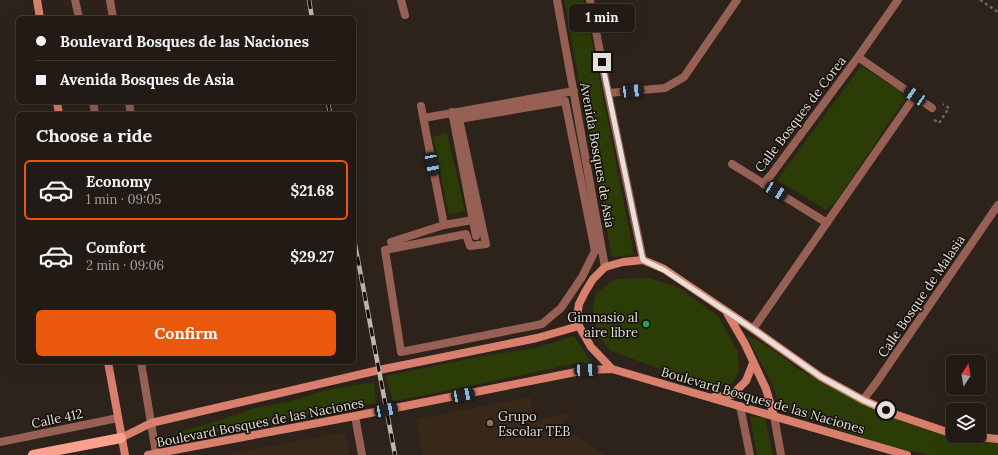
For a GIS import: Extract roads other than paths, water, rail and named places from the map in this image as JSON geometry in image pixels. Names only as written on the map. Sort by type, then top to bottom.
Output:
[{"type":"main road","points":[[33,455],[121,438]]},
{"type":"street","points":[[37,0],[40,16]]},
{"type":"street","points":[[76,0],[79,16]]},
{"type":"street","points":[[110,0],[113,16]]},
{"type":"street","points":[[401,0],[405,15]]},
{"type":"street","name":"Avenida Bosques de Asia","points":[[557,0],[606,267]]},
{"type":"street","name":"Avenida Bosques de Asia","points":[[590,0],[643,260]]},
{"type":"street","points":[[608,93],[665,88],[684,77],[737,0]]},
{"type":"street","name":"Calle Bosques de Corea","points":[[827,223],[763,184],[858,57],[898,0]]},
{"type":"street","name":"Calle Bosques de Corea","points":[[858,57],[932,108]]},
{"type":"street","points":[[424,118],[574,91]]},
{"type":"street","points":[[753,329],[915,96]]},
{"type":"street","points":[[565,101],[595,251],[582,277],[561,308],[542,324],[401,352],[385,250],[466,234],[470,246],[486,244],[460,119],[565,101]]},
{"type":"street","points":[[421,106],[444,225]]},
{"type":"street","points":[[452,112],[476,236]]},
{"type":"street","points":[[732,164],[763,184]]},
{"type":"street","name":"Calle Bosque de Malasia","points":[[863,400],[998,205]]},
{"type":"street","points":[[391,242],[444,225],[473,220]]},
{"type":"street","points":[[612,369],[591,347],[579,326],[577,316],[579,304],[593,279],[606,267],[624,262],[643,260]]},
{"type":"street","name":"Boulevard Bosques de las Naciones","points":[[643,260],[664,270],[753,329],[821,377],[863,400],[897,415],[946,432]]},
{"type":"street","points":[[726,312],[745,344],[766,389],[774,416],[781,455]]},
{"type":"street","name":"Boulevard Bosques de las Naciones","points":[[121,438],[151,423],[379,370],[537,338],[579,326]]},
{"type":"street","points":[[711,398],[732,395],[746,381],[753,363]]},
{"type":"street","points":[[108,364],[125,455]]},
{"type":"street","points":[[141,364],[151,423],[152,454]]},
{"type":"street","name":"Boulevard Bosques de las Naciones","points":[[152,454],[355,416],[586,370],[612,369],[907,455]]},
{"type":"street","points":[[740,406],[750,455]]},
{"type":"street","points":[[355,416],[362,455]]},
{"type":"street","name":"Calle 412","points":[[0,442],[118,418]]},
{"type":"street","points":[[986,438],[998,439]]},
{"type":"railway","points":[[309,0],[312,16]]},
{"type":"railway","points":[[328,104],[330,112]]},
{"type":"railway","points":[[356,250],[395,455]]},
{"type":"place","name":"Gimnasio al aire libre","points":[[646,324]]},
{"type":"place","name":"Grupo Escolar TEB","points":[[490,423]]}]
